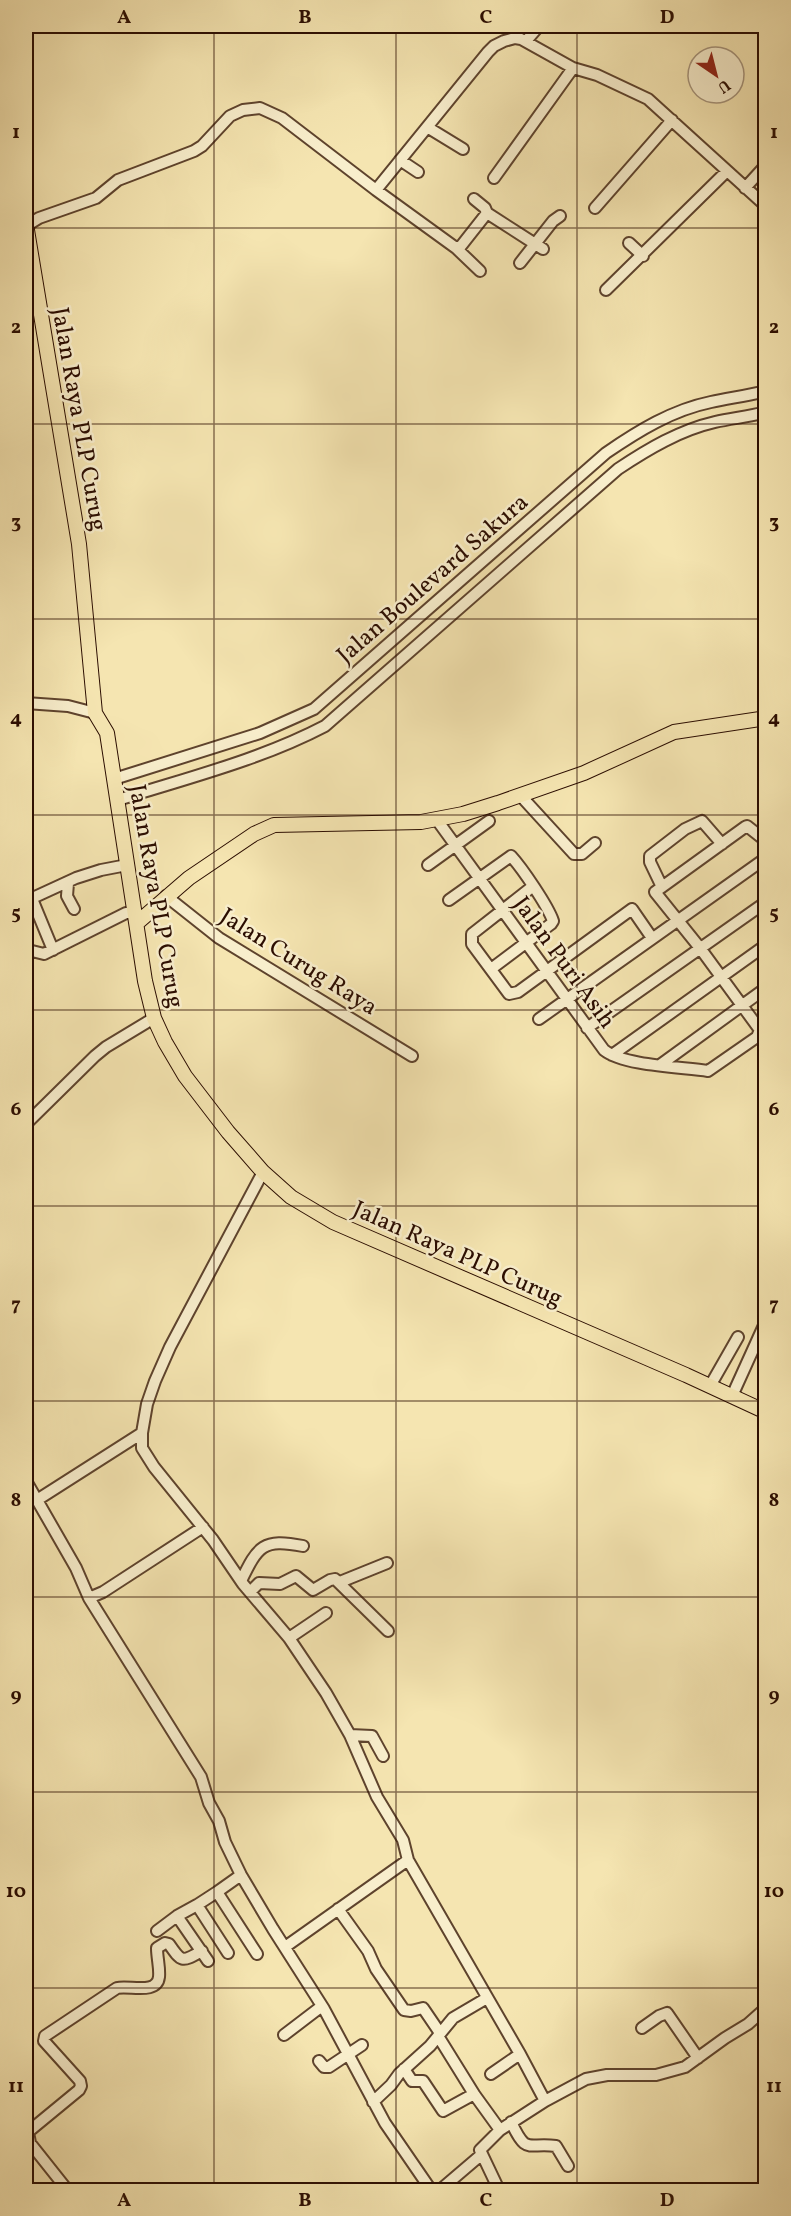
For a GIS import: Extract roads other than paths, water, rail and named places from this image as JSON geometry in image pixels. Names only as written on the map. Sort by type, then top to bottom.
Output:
[{"type":"main road","name":"Jalan Raya PLP Curug","points":[[26,225],[79,544],[95,713],[107,733],[143,969],[154,1018],[174,1059],[200,1097],[264,1172],[291,1197],[333,1222],[765,1412]]},
{"type":"main road","points":[[136,918],[189,878],[254,834],[274,825],[437,820],[490,806],[584,772],[674,732],[765,718]]},
{"type":"street","points":[[526,41],[539,26]]},
{"type":"street","points":[[376,190],[494,46],[515,38],[526,41],[573,68],[597,75],[648,99],[765,206]]},
{"type":"street","points":[[494,178],[573,68]]},
{"type":"street","points":[[26,225],[39,218],[96,198],[118,180],[194,152],[230,116],[243,110],[260,108],[282,118],[456,248],[480,271]]},
{"type":"street","points":[[595,208],[672,120]]},
{"type":"street","points":[[427,127],[463,149]]},
{"type":"street","points":[[400,160],[418,172]]},
{"type":"street","points":[[745,188],[765,165]]},
{"type":"street","points":[[606,290],[727,171]]},
{"type":"street","points":[[474,199],[485,208],[487,213],[539,246]]},
{"type":"street","points":[[456,248],[461,246],[487,213]]},
{"type":"street","points":[[520,263],[539,246],[553,221],[560,216]]},
{"type":"street","points":[[629,243],[643,256]]},
{"type":"street","name":"Jalan Boulevard Sakura","points":[[114,780],[260,733],[314,709],[606,453],[669,416],[709,402],[765,391]]},
{"type":"street","name":"Jalan Boulevard Sakura","points":[[118,800],[266,753],[299,740],[325,726],[618,469],[645,451],[677,435],[714,422],[765,412]]},
{"type":"street","points":[[428,610],[442,625]]},
{"type":"street","points":[[26,703],[68,706],[95,713]]},
{"type":"street","points":[[520,795],[574,854],[582,854],[595,843]]},
{"type":"street","name":"Jalan Puri Asih","points":[[437,820],[524,943],[604,1050],[612,1055],[660,1065],[712,1070],[760,1030],[678,920],[658,889],[650,855],[685,829],[702,820],[722,844]]},
{"type":"street","points":[[428,866],[489,821]]},
{"type":"street","points":[[658,889],[747,826],[765,841]]},
{"type":"street","points":[[449,900],[511,856],[551,915],[553,921],[548,928],[524,943],[491,969]]},
{"type":"street","points":[[539,1019],[765,858]]},
{"type":"street","points":[[52,950],[29,900],[101,870],[128,866]]},
{"type":"street","points":[[68,882],[67,896],[74,909]]},
{"type":"street","points":[[532,886],[472,934],[471,939],[509,994],[513,994],[632,909],[652,938]]},
{"type":"street","name":"Jalan Curug Raya","points":[[166,896],[219,939],[412,1056]]},
{"type":"street","points":[[587,1028],[765,902]]},
{"type":"street","points":[[26,952],[44,954],[126,913],[136,918]]},
{"type":"street","points":[[612,1055],[765,945]]},
{"type":"street","points":[[660,1065],[765,988]]},
{"type":"street","points":[[26,1124],[77,1072],[106,1047],[154,1018]]},
{"type":"street","points":[[264,1172],[170,1347],[150,1392],[142,1433],[142,1449],[203,1527],[241,1581],[289,1638],[326,1694],[350,1735],[377,1797],[403,1840],[408,1860],[545,2101]]},
{"type":"street","points":[[732,1396],[765,1321]]},
{"type":"street","points":[[710,1386],[738,1337]]},
{"type":"street","points":[[37,1500],[142,1433]]},
{"type":"street","points":[[26,1481],[76,1568],[89,1598],[201,1777],[208,1803],[219,1821],[225,1842],[241,1875],[322,2006],[401,2149],[431,2190]]},
{"type":"street","points":[[89,1598],[103,1592],[203,1527]]},
{"type":"street","points":[[241,1581],[256,1553],[263,1548],[281,1541],[303,1546]]},
{"type":"street","points":[[340,1582],[387,1563]]},
{"type":"street","points":[[250,1592],[259,1583],[280,1584],[296,1576],[313,1590],[333,1579],[340,1582],[388,1631]]},
{"type":"street","points":[[289,1638],[326,1613]]},
{"type":"street","points":[[350,1735],[372,1736],[383,1756]]},
{"type":"street","points":[[285,1947],[408,1860]]},
{"type":"street","points":[[157,1931],[241,1875]]},
{"type":"street","points":[[218,1892],[257,1954]]},
{"type":"street","points":[[197,1905],[228,1953]]},
{"type":"street","points":[[338,1909],[368,1951],[376,1969],[404,2010],[411,2012],[423,2008],[474,2094],[500,2130]]},
{"type":"street","points":[[66,2189],[30,2143],[28,2132],[80,2090],[81,2086],[80,2081],[44,2041],[45,2036],[117,1988],[153,1986],[158,1982],[159,1975],[156,1951],[158,1947],[169,1944],[182,1959],[205,1956],[177,1916]]},
{"type":"street","points":[[373,2102],[404,2069],[430,2046],[453,2018],[488,1998]]},
{"type":"street","points":[[284,2035],[322,2006]]},
{"type":"street","points":[[499,2190],[480,2150],[511,2122],[586,2079],[607,2075],[669,2073],[685,2067],[748,2024],[765,2008]]},
{"type":"street","points":[[642,2028],[667,2013],[698,2058]]},
{"type":"street","points":[[319,2061],[326,2068],[362,2045]]},
{"type":"street","points":[[491,2074],[520,2054]]},
{"type":"street","points":[[404,2069],[412,2081],[423,2081],[443,2111],[474,2094]]},
{"type":"street","points":[[511,2122],[524,2144],[529,2146],[556,2145],[568,2166]]},
{"type":"street","points":[[440,2190],[481,2155]]}]
